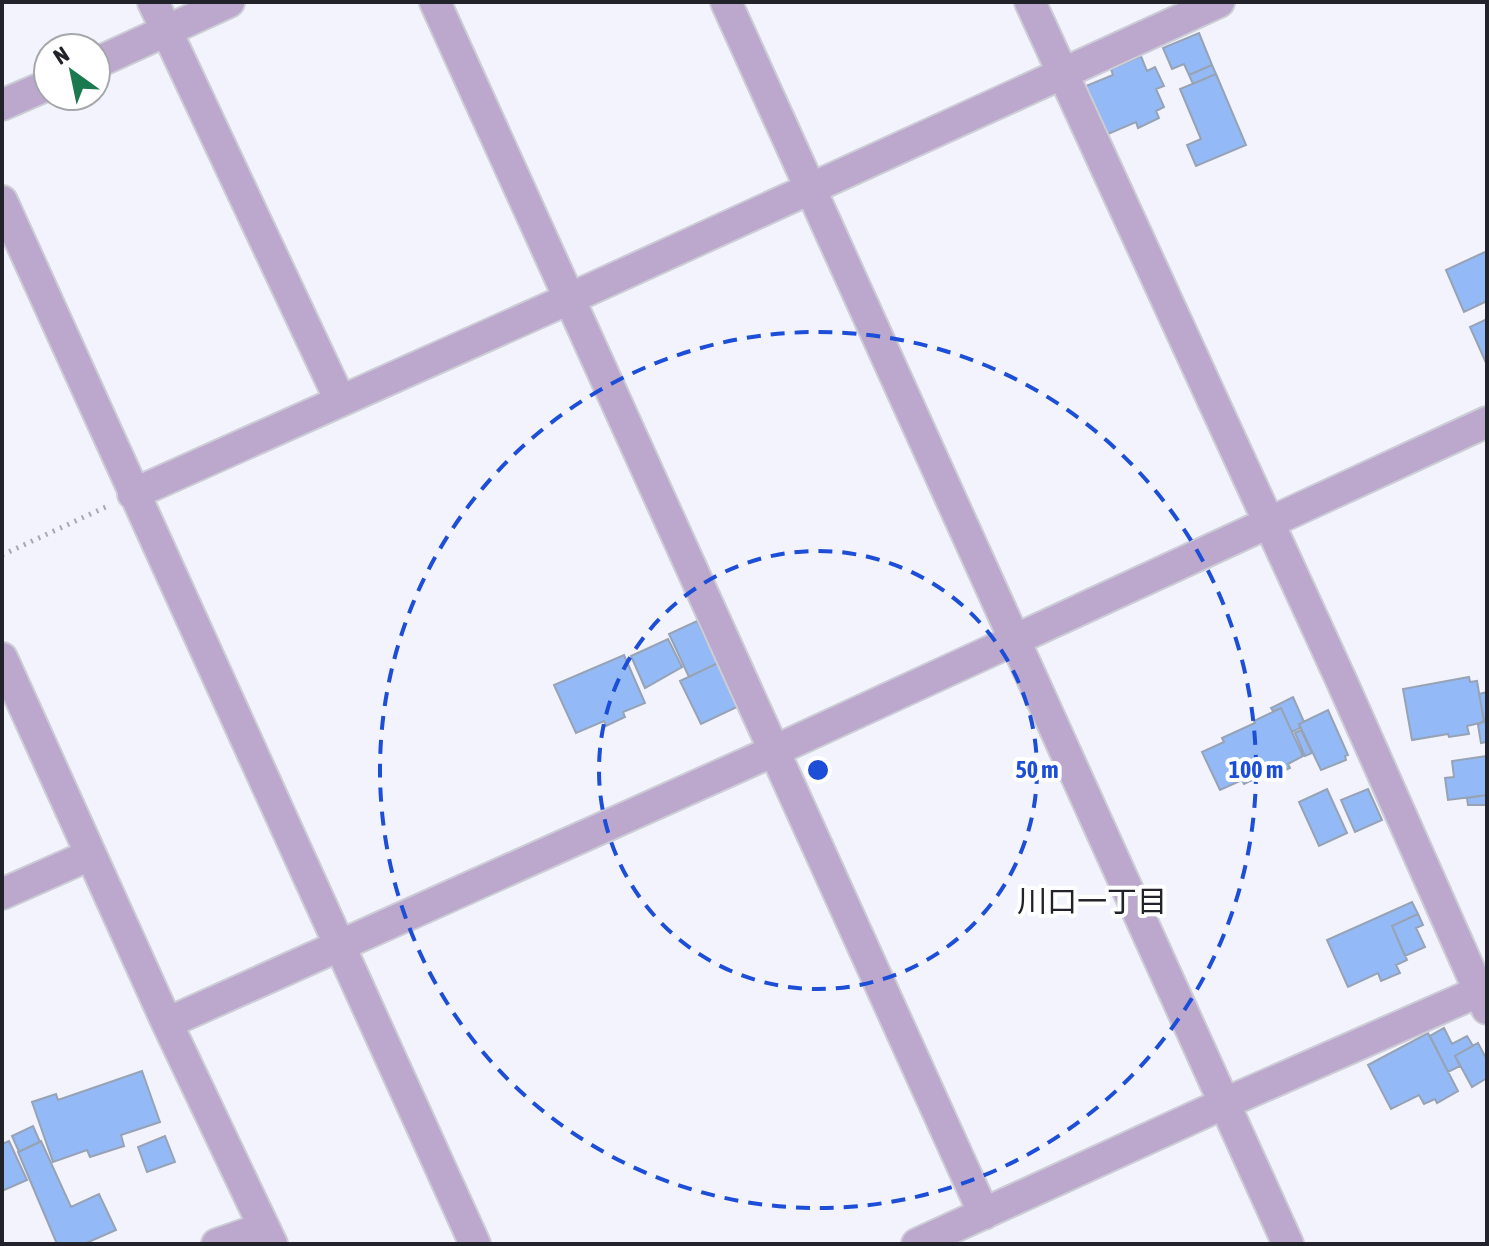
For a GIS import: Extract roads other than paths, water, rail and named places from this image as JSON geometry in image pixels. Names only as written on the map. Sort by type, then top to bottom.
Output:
[{"type":"street","points":[[153,2],[340,400]]},
{"type":"street","points":[[112,56],[229,2]]},
{"type":"street","points":[[435,2],[984,1214]]},
{"type":"street","points":[[726,2],[1288,1244]]},
{"type":"street","points":[[917,1244],[1223,1104],[1484,996],[1030,2]]},
{"type":"street","points":[[133,494],[1219,2]]},
{"type":"street","points":[[2,105],[32,92]]},
{"type":"street","points":[[2,201],[475,1244]]},
{"type":"street","points":[[167,1023],[776,750],[1487,422]]},
{"type":"street","points":[[2,658],[267,1236],[217,1244]]},
{"type":"street","points":[[2,894],[90,855]]},
{"type":"district","name":"川口一丁目","points":[[1092,902]]}]
